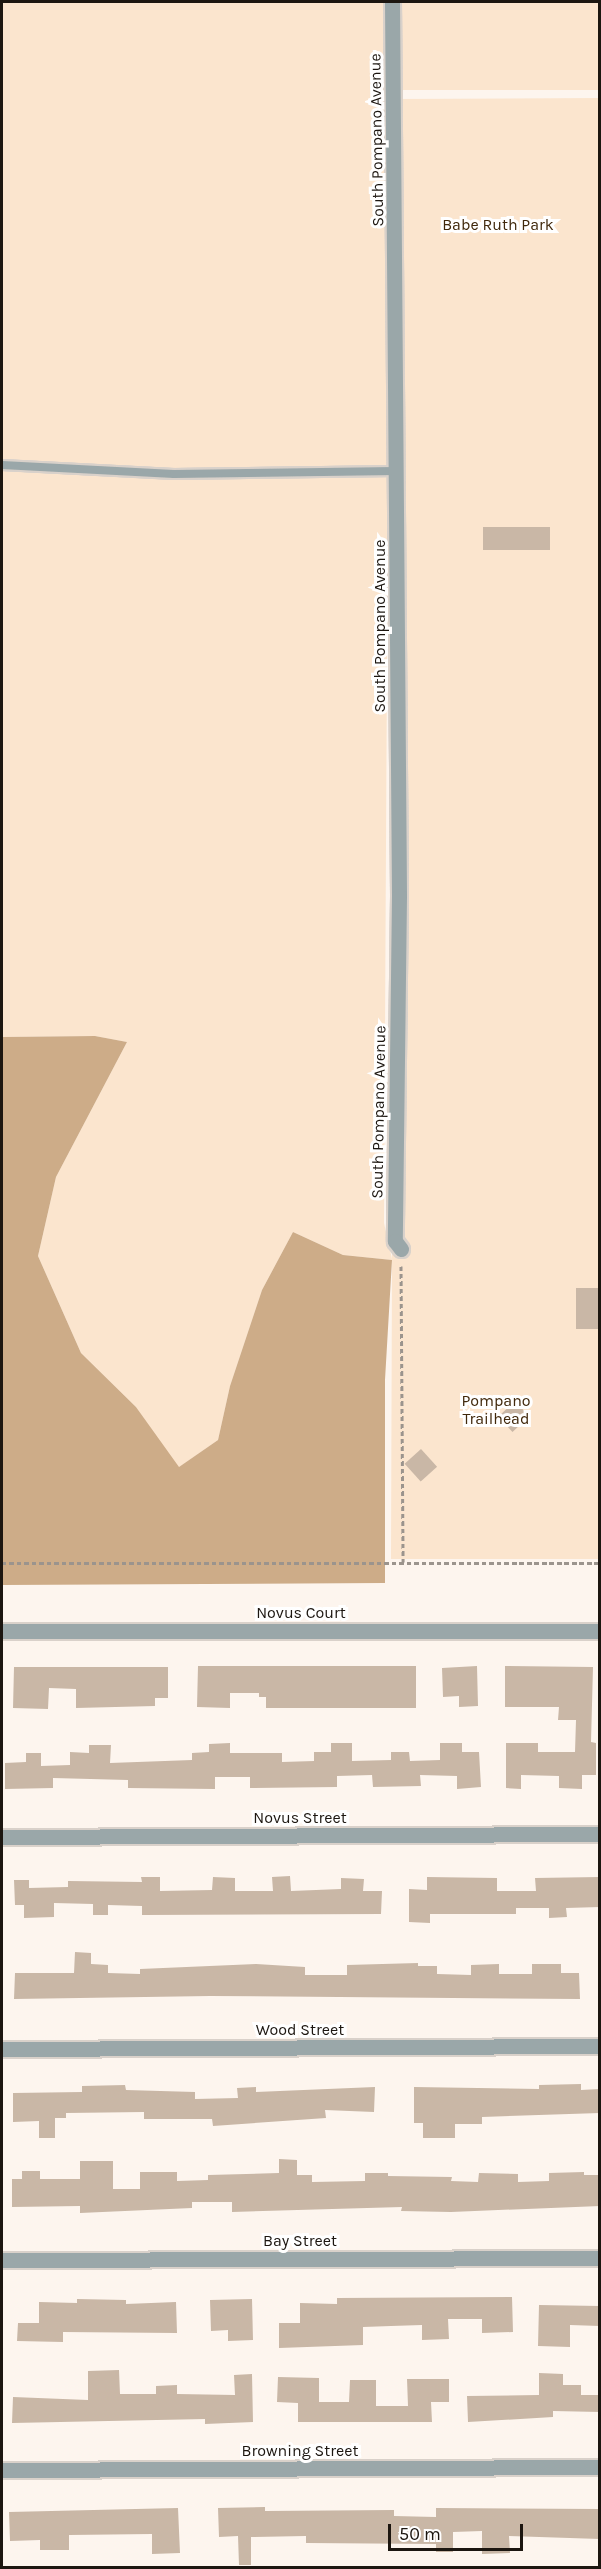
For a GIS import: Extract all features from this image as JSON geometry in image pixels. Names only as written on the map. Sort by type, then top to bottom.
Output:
[{"type":"street","name":"South Pompano Avenue","points":[[392,2],[398,471],[395,1241],[401,1249]]},
{"type":"street","name":"Novus Court","points":[[2,1631],[600,1631]]},
{"type":"street","name":"Novus Street","points":[[2,1837],[600,1834]]},
{"type":"street","name":"Wood Street","points":[[2,2049],[600,2046]]},
{"type":"street","name":"Bay Street","points":[[2,2260],[600,2258]]},
{"type":"street","name":"Browning Street","points":[[2,2470],[600,2467]]},
{"type":"lane","points":[[2,465],[174,474],[398,471]]},
{"type":"path","points":[[401,1249],[403,1562]]},
{"type":"path","points":[[2,1563],[600,1563]]},
{"type":"green space","points":[[2,2],[383,2],[388,470],[384,1223],[392,1259],[395,99],[599,98],[599,1559],[391,1559],[392,1260],[343,1255],[293,1232],[262,1290],[230,1386],[218,1440],[178,1468],[136,1407],[81,1353],[38,1256],[56,1177],[127,1042],[95,1036],[2,1037]]},
{"type":"green space","points":[[402,2],[599,2],[599,90],[402,90]]},
{"type":"shaded area","points":[[95,1036],[127,1042],[56,1177],[38,1256],[81,1353],[136,1407],[179,1467],[218,1440],[230,1386],[262,1290],[293,1232],[343,1255],[392,1260],[385,1380],[385,1583],[2,1585],[2,1037]]},
{"type":"building","points":[[483,527],[550,527],[550,550],[483,550]]},
{"type":"building","points":[[576,1288],[600,1288],[600,1329],[576,1329]]},
{"type":"building","points":[[515,1401],[529,1416],[513,1432],[498,1417]]},
{"type":"building","points":[[421,1449],[437,1467],[421,1482],[405,1464]]},
{"type":"building","points":[[198,1666],[416,1666],[416,1708],[266,1708],[266,1697],[259,1697],[259,1693],[230,1693],[230,1708],[197,1707]]},
{"type":"building","points":[[477,1666],[478,1706],[459,1707],[459,1696],[443,1697],[442,1668]]},
{"type":"building","points":[[505,1666],[593,1667],[591,1742],[596,1743],[596,1775],[582,1775],[582,1789],[559,1788],[559,1776],[521,1775],[521,1789],[506,1788],[506,1743],[538,1743],[538,1752],[575,1752],[576,1720],[558,1720],[559,1707],[505,1707]]},
{"type":"building","points":[[14,1667],[168,1667],[168,1698],[155,1698],[155,1706],[76,1708],[76,1689],[49,1688],[48,1709],[13,1708]]},
{"type":"building","points":[[230,1743],[230,1753],[282,1753],[282,1762],[314,1761],[314,1752],[331,1752],[331,1743],[352,1743],[352,1761],[391,1760],[391,1752],[409,1752],[410,1761],[440,1760],[440,1743],[462,1743],[462,1752],[479,1752],[481,1787],[457,1789],[457,1776],[420,1775],[421,1786],[373,1787],[372,1775],[337,1776],[337,1787],[250,1788],[250,1777],[215,1777],[215,1789],[128,1788],[128,1780],[53,1778],[53,1788],[5,1789],[5,1763],[26,1762],[26,1753],[41,1753],[41,1766],[70,1765],[70,1752],[89,1753],[89,1745],[111,1745],[110,1763],[192,1760],[192,1753],[209,1752],[209,1744]]},
{"type":"building","points":[[290,1876],[291,1891],[341,1889],[341,1878],[364,1879],[363,1891],[382,1891],[381,1914],[142,1915],[142,1906],[108,1905],[108,1915],[93,1915],[93,1904],[54,1903],[54,1917],[24,1918],[24,1905],[15,1905],[14,1880],[29,1880],[29,1888],[68,1887],[68,1881],[142,1882],[141,1877],[160,1877],[160,1891],[212,1890],[213,1877],[235,1878],[235,1891],[273,1891],[272,1877]]},
{"type":"building","points":[[427,1877],[497,1878],[497,1891],[536,1891],[535,1878],[600,1877],[600,1907],[566,1908],[567,1917],[549,1918],[549,1908],[516,1908],[516,1914],[430,1914],[430,1923],[409,1922],[409,1889],[427,1890]]},
{"type":"building","points":[[75,1952],[91,1953],[91,1964],[108,1965],[108,1973],[140,1974],[140,1969],[256,1964],[305,1967],[305,1975],[347,1975],[347,1965],[418,1963],[418,1966],[437,1966],[437,1974],[471,1975],[471,1965],[499,1964],[499,1974],[532,1974],[532,1964],[561,1964],[561,1973],[579,1973],[580,1999],[210,1996],[14,1999],[15,1973],[74,1973]]},
{"type":"building","points":[[581,2084],[581,2090],[600,2089],[600,2113],[482,2117],[482,2124],[455,2124],[455,2138],[423,2138],[423,2123],[414,2123],[414,2087],[539,2089],[539,2085]]},
{"type":"building","points":[[125,2085],[126,2090],[195,2092],[195,2099],[238,2098],[237,2088],[256,2087],[256,2092],[375,2087],[374,2112],[325,2110],[326,2118],[213,2126],[212,2119],[144,2119],[144,2112],[66,2113],[66,2118],[55,2118],[55,2138],[39,2138],[39,2121],[13,2122],[13,2093],[82,2092],[82,2086]]},
{"type":"building","points":[[279,2159],[297,2160],[297,2175],[312,2175],[312,2182],[365,2181],[365,2173],[388,2173],[388,2176],[452,2177],[451,2181],[478,2182],[479,2173],[518,2174],[518,2182],[549,2181],[549,2173],[584,2172],[584,2175],[600,2175],[600,2206],[451,2212],[401,2211],[402,2207],[232,2212],[232,2202],[192,2202],[192,2208],[80,2213],[80,2206],[12,2207],[12,2179],[22,2179],[22,2171],[40,2171],[40,2179],[80,2179],[80,2161],[113,2161],[113,2189],[140,2189],[140,2172],[177,2172],[177,2181],[208,2180],[208,2175],[279,2173]]},
{"type":"building","points":[[512,2297],[513,2332],[482,2333],[482,2319],[448,2319],[449,2339],[422,2340],[422,2325],[363,2327],[363,2345],[279,2348],[279,2323],[300,2323],[300,2303],[337,2304],[337,2298]]},
{"type":"building","points":[[77,2299],[126,2300],[126,2304],[176,2302],[177,2333],[63,2332],[63,2342],[17,2341],[18,2323],[39,2323],[39,2302],[77,2303]]},
{"type":"building","points":[[252,2299],[253,2340],[228,2341],[228,2330],[211,2331],[210,2300]]},
{"type":"building","points":[[539,2305],[600,2306],[600,2326],[570,2325],[570,2347],[538,2346]]},
{"type":"building","points":[[119,2370],[120,2394],[156,2394],[156,2386],[177,2385],[177,2394],[235,2395],[234,2375],[252,2374],[253,2422],[205,2424],[205,2419],[12,2423],[13,2397],[88,2400],[88,2371]]},
{"type":"building","points":[[539,2373],[563,2374],[563,2385],[581,2385],[581,2395],[600,2395],[600,2412],[553,2411],[553,2417],[468,2422],[467,2396],[539,2395]]},
{"type":"building","points":[[278,2377],[319,2378],[319,2402],[349,2402],[350,2380],[376,2380],[376,2406],[408,2406],[407,2379],[449,2379],[449,2402],[431,2402],[432,2422],[298,2422],[298,2403],[277,2402]]},
{"type":"building","points":[[265,2507],[265,2511],[394,2510],[394,2516],[436,2517],[436,2508],[600,2509],[600,2539],[509,2536],[510,2553],[482,2554],[482,2531],[453,2532],[453,2552],[436,2552],[436,2544],[306,2543],[306,2536],[251,2537],[251,2565],[239,2565],[238,2536],[219,2537],[218,2508]]},
{"type":"building","points":[[178,2508],[180,2553],[152,2554],[152,2534],[69,2535],[69,2550],[40,2550],[40,2540],[10,2541],[9,2512]]},
{"type":"park label","name":"Babe Ruth Park","points":[[498,225]]},
{"type":"park label","name":"Pompano Trailhead","points":[[496,1410]]}]
